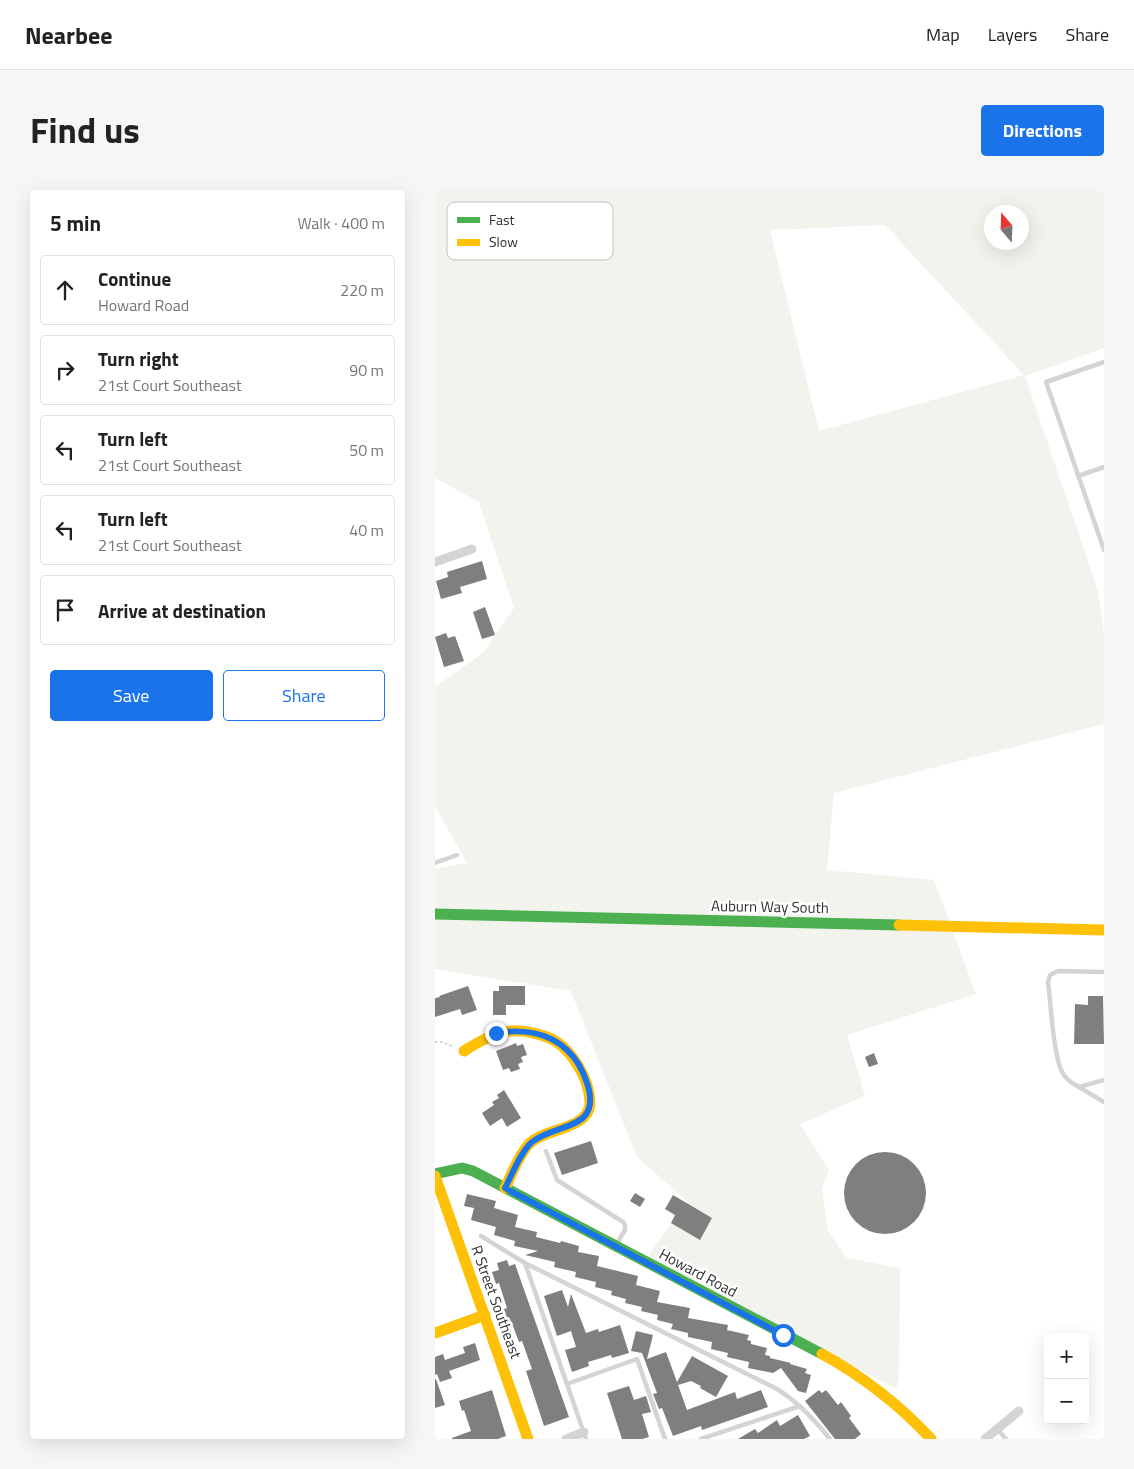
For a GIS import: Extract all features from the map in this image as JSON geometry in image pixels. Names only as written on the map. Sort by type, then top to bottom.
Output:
[{"type":"street","points":[[435,562],[472,549]]},
{"type":"street","name":"Auburn Way South","points":[[435,914],[1104,930]]},
{"type":"street","points":[[464,1051],[496,1033],[511,1030],[543,1036],[557,1042],[569,1052],[585,1078],[591,1104],[589,1110],[581,1120],[574,1124],[539,1137],[530,1143],[505,1188]]},
{"type":"street","name":"Howard Road","points":[[435,1175],[462,1168],[473,1171],[833,1360],[900,1408],[931,1439]]},
{"type":"street","name":"R Street Southeast","points":[[435,1175],[528,1439]]},
{"type":"street","points":[[435,1333],[485,1315]]},
{"type":"street","points":[[985,1439],[1019,1411]]},
{"type":"street","points":[[566,1439],[585,1436]]},
{"type":"lane","points":[[1104,362],[1046,382],[1104,550]]},
{"type":"lane","points":[[1078,476],[1104,467]]},
{"type":"lane","points":[[435,863],[457,855]]},
{"type":"lane","points":[[1104,972],[1059,971],[1051,975],[1048,982],[1058,1062],[1063,1074],[1071,1083],[1104,1102]]},
{"type":"lane","points":[[1079,1087],[1104,1080]]},
{"type":"lane","points":[[546,1152],[557,1180],[623,1222],[625,1230],[616,1246]]},
{"type":"lane","points":[[481,1236],[525,1264],[777,1389],[792,1398],[811,1415],[830,1439]]},
{"type":"lane","points":[[525,1264],[585,1436]]},
{"type":"lane","points":[[567,1384],[637,1359],[665,1439]]},
{"type":"lane","points":[[701,1439],[800,1406]]},
{"type":"lane","points":[[997,1429],[1006,1439]]},
{"type":"path","points":[[435,1042],[442,1042],[464,1051]]},
{"type":"shaded area","points":[[435,190],[1104,190],[1104,348],[1025,376],[1098,591],[1104,635],[1104,724],[834,793],[827,870],[934,880],[976,994],[847,1035],[865,1096],[800,1124],[829,1170],[822,1189],[828,1231],[847,1258],[900,1268],[899,1377],[896,1389],[648,1256],[687,1201],[637,1157],[571,991],[435,969],[435,869],[467,863],[435,807],[435,687],[483,653],[514,608],[479,502],[435,478]],"holes":[[[885,225],[1024,375],[819,431],[770,230]]]},
{"type":"building","points":[[482,561],[487,579],[460,587],[462,593],[441,599],[436,581],[448,577],[447,572]]},
{"type":"building","points":[[485,607],[495,635],[482,639],[473,612]]},
{"type":"building","points":[[446,633],[448,638],[455,636],[464,661],[444,667],[435,637]]},
{"type":"building","points":[[468,986],[477,1010],[462,1015],[460,1009],[435,1017],[435,998]]},
{"type":"building","points":[[499,986],[525,986],[525,1005],[506,1005],[506,1015],[493,1015],[493,991],[499,991]]},
{"type":"building","points":[[1088,996],[1103,996],[1104,1044],[1074,1044],[1075,1004],[1088,1005]]},
{"type":"building","points":[[516,1043],[517,1046],[523,1044],[527,1055],[521,1057],[523,1062],[518,1064],[520,1069],[511,1072],[509,1068],[503,1070],[496,1051]]},
{"type":"building","points":[[874,1053],[878,1064],[869,1067],[865,1057]]},
{"type":"building","points":[[504,1090],[521,1118],[507,1127],[502,1118],[490,1126],[482,1113],[494,1105],[492,1102],[499,1098],[497,1095]]},
{"type":"building","points":[[591,1141],[598,1163],[562,1175],[554,1153]]},
{"type":"building","points":[[885,1152],[901,1155],[914,1164],[923,1177],[926,1193],[923,1209],[914,1222],[901,1231],[885,1234],[869,1231],[856,1222],[847,1209],[844,1193],[847,1177],[856,1164],[869,1155]]},
{"type":"building","points":[[635,1193],[645,1199],[640,1207],[630,1201]]},
{"type":"building","points":[[467,1194],[496,1201],[494,1208],[518,1215],[515,1227],[537,1232],[536,1237],[579,1246],[578,1252],[599,1256],[597,1266],[638,1276],[636,1285],[660,1291],[657,1302],[690,1308],[688,1318],[728,1325],[727,1330],[749,1335],[747,1340],[751,1341],[751,1344],[767,1348],[765,1355],[770,1356],[770,1358],[807,1369],[805,1373],[811,1375],[806,1393],[798,1391],[781,1368],[773,1373],[748,1368],[749,1362],[727,1357],[728,1353],[711,1349],[712,1342],[688,1337],[688,1333],[671,1329],[673,1324],[657,1320],[658,1315],[641,1311],[642,1307],[625,1303],[626,1299],[611,1295],[612,1291],[595,1287],[596,1282],[575,1277],[576,1272],[554,1267],[555,1262],[525,1255],[538,1251],[514,1246],[515,1241],[494,1235],[496,1227],[471,1220],[474,1208],[464,1206]]},
{"type":"building","points":[[673,1195],[712,1218],[700,1240],[671,1223],[675,1215],[665,1209]]},
{"type":"building","points":[[507,1260],[509,1266],[515,1264],[569,1417],[544,1426],[526,1371],[532,1369],[522,1341],[519,1342],[511,1321],[508,1322],[504,1309],[507,1308],[499,1283],[496,1284],[492,1272],[499,1270],[497,1263]]},
{"type":"building","points":[[562,1290],[568,1307],[571,1294],[586,1333],[598,1329],[599,1332],[620,1325],[629,1353],[612,1358],[611,1355],[588,1362],[589,1366],[572,1372],[565,1350],[576,1347],[571,1331],[557,1336],[544,1296]]},
{"type":"building","points":[[636,1331],[653,1335],[647,1359],[666,1352],[677,1382],[692,1356],[728,1376],[716,1397],[691,1381],[678,1385],[687,1410],[735,1392],[737,1399],[761,1390],[768,1407],[702,1430],[701,1426],[673,1436],[662,1408],[659,1409],[653,1394],[657,1393],[642,1353],[631,1351]]},
{"type":"building","points":[[475,1343],[480,1360],[449,1371],[452,1378],[440,1382],[437,1374],[435,1375],[435,1357],[443,1354],[445,1360],[465,1353],[463,1347]]},
{"type":"building","points":[[435,1379],[445,1405],[435,1408]]},
{"type":"building","points":[[629,1386],[634,1400],[646,1396],[651,1412],[642,1414],[649,1437],[622,1439],[607,1393]]},
{"type":"building","points":[[492,1390],[506,1436],[498,1439],[452,1439],[471,1431],[459,1401]]},
{"type":"building","points":[[819,1390],[822,1393],[826,1390],[838,1405],[841,1402],[851,1416],[849,1418],[861,1434],[855,1439],[835,1439],[805,1401]]},
{"type":"building","points":[[798,1415],[810,1436],[804,1439],[738,1439],[755,1429],[758,1433],[777,1420],[780,1426]]},
{"type":"traffic: fast","points":[[435,914],[899,925]]},
{"type":"traffic: fast","points":[[435,1174],[462,1168],[473,1171],[822,1354]]},
{"type":"traffic: slow","points":[[899,925],[1104,930]]},
{"type":"traffic: slow","points":[[464,1051],[485,1039],[503,1032],[523,1031],[534,1033],[553,1040],[567,1051],[578,1065],[588,1087],[590,1104],[587,1113],[574,1124],[545,1135],[529,1144],[518,1160],[505,1188]]},
{"type":"traffic: slow","points":[[435,1176],[528,1439]]},
{"type":"traffic: slow","points":[[435,1333],[485,1315]]},
{"type":"traffic: slow","points":[[822,1354],[880,1392],[931,1439]]},
{"type":"route","points":[[496,1033],[511,1030],[528,1032],[557,1042],[569,1052],[578,1065],[585,1078],[591,1104],[581,1120],[539,1137],[530,1143],[505,1188],[783,1335]]}]
